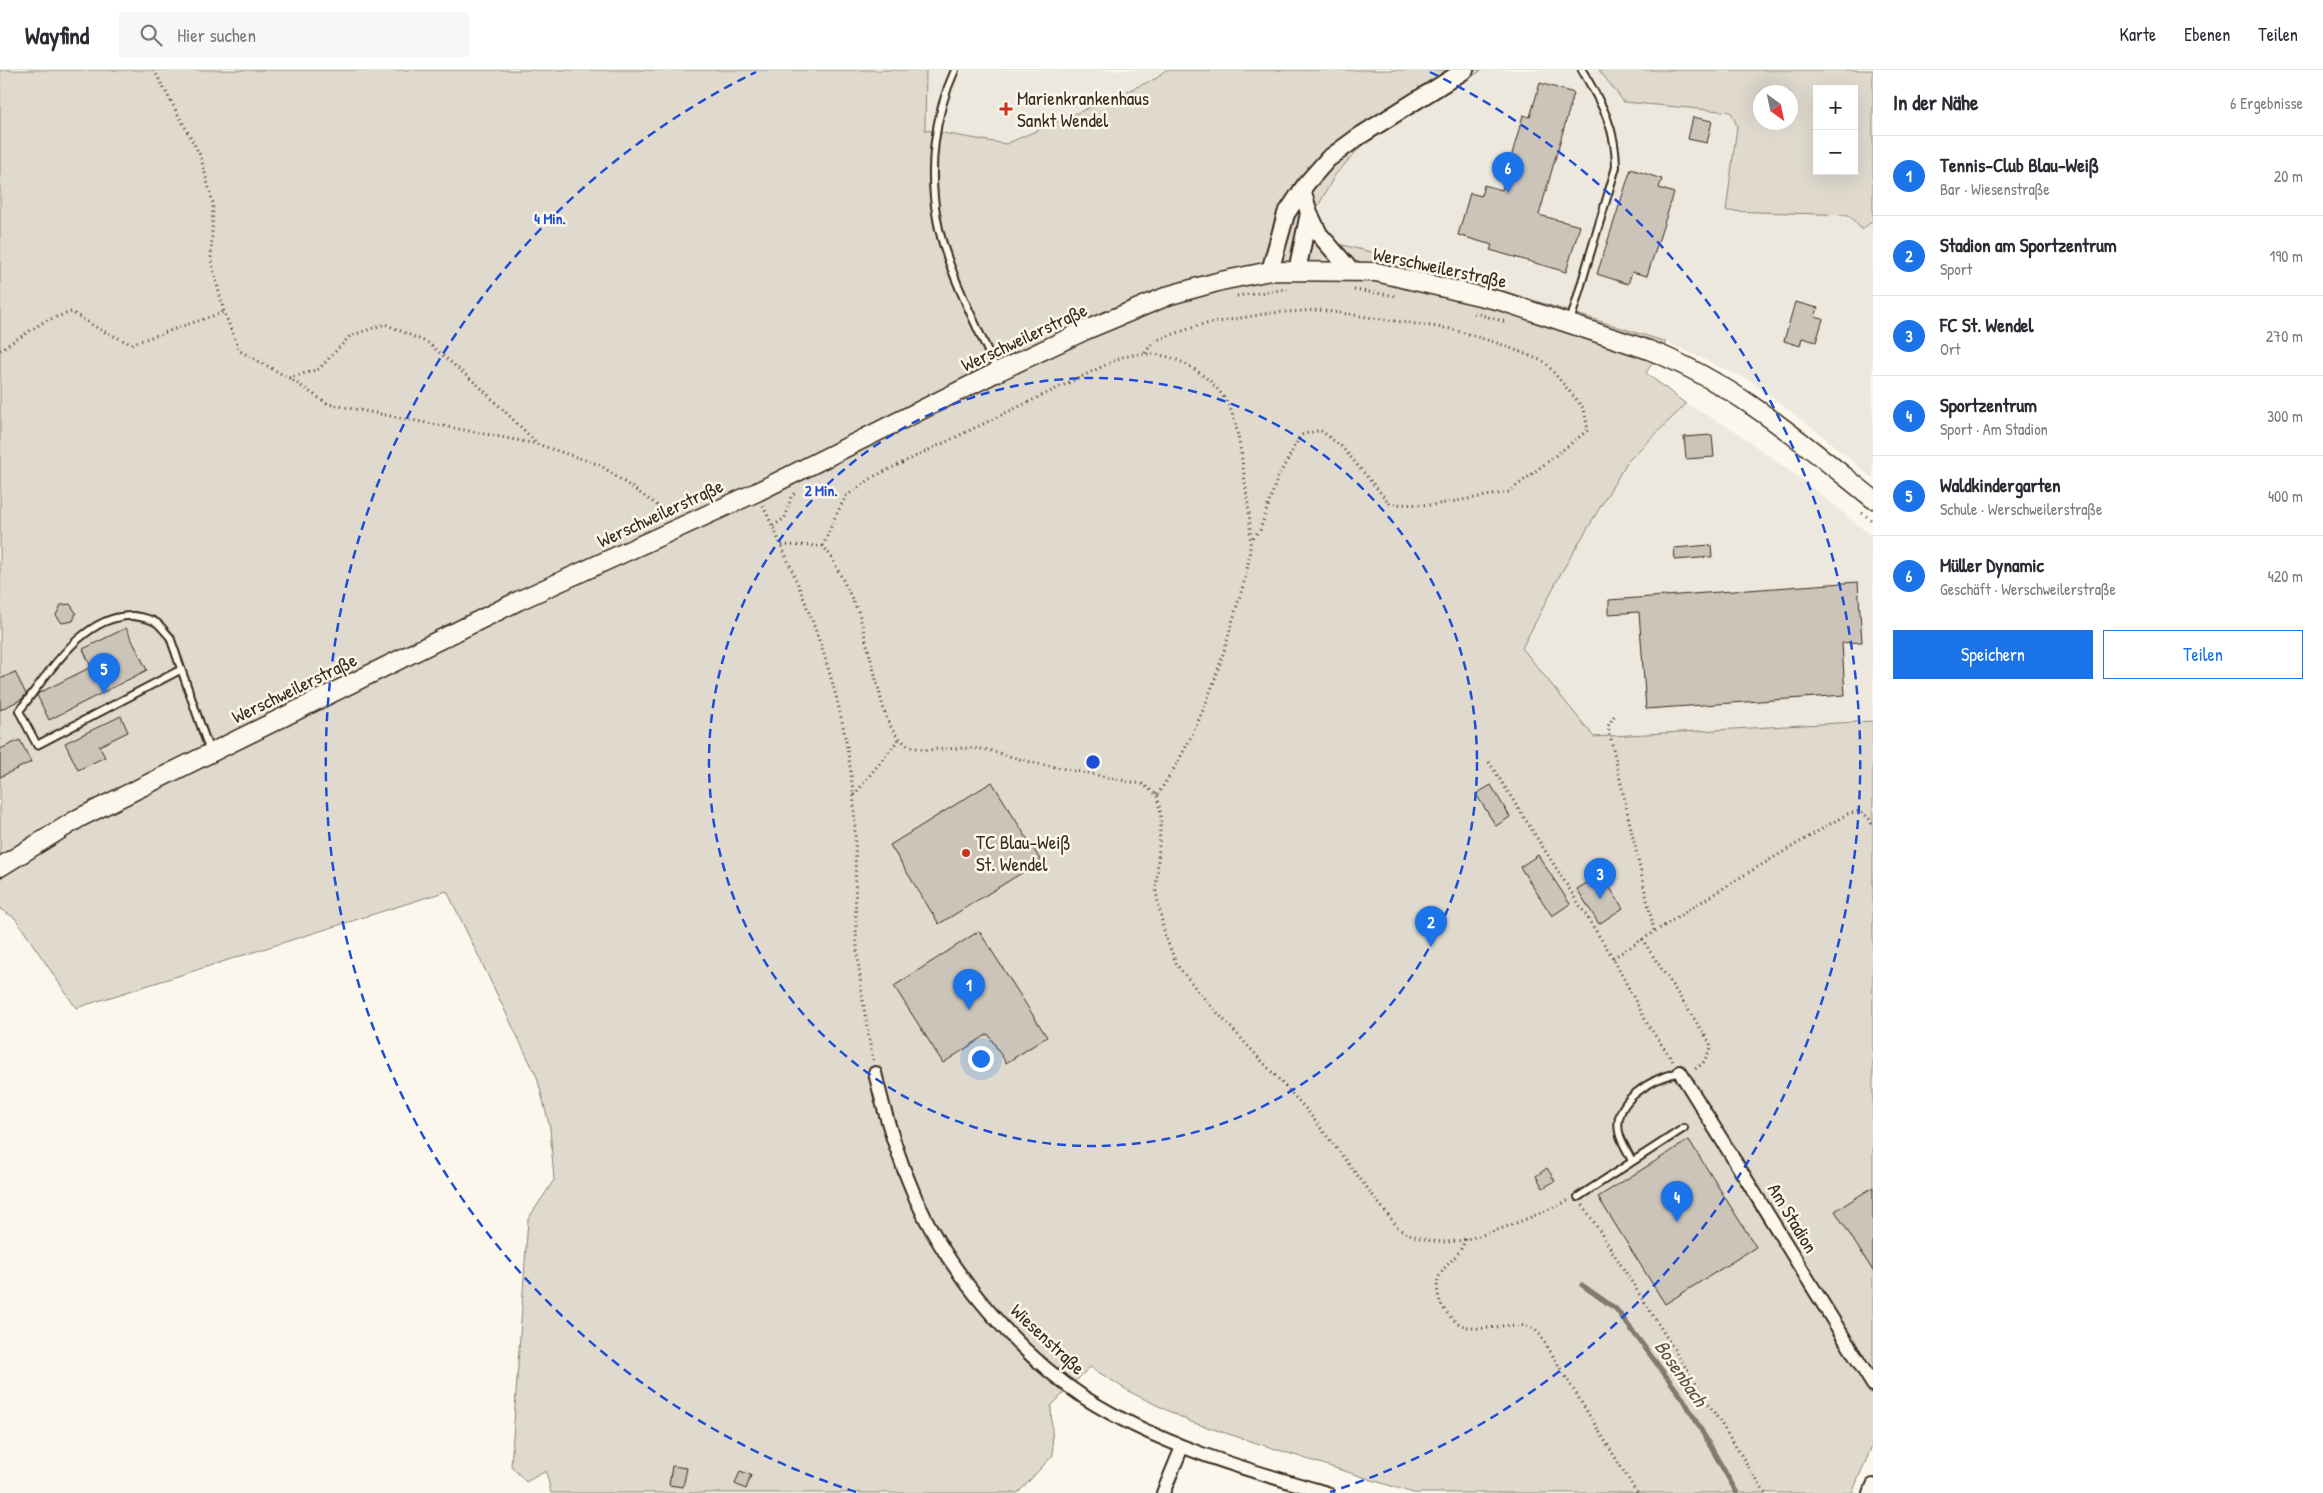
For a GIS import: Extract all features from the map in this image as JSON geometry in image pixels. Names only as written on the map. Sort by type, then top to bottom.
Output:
[{"type":"main road","name":"Werschweilerstraße","points":[[0,867],[79,818],[210,753],[518,601],[757,492],[997,372],[1086,330],[1170,296],[1221,281],[1270,271],[1297,271],[1352,281],[1376,272],[1427,283],[1501,301],[1671,359],[1740,397],[1797,438],[1866,505]]},
{"type":"street","points":[[1270,271],[1286,214],[1302,190],[1328,160],[1358,137],[1465,70]]},
{"type":"street","points":[[1302,190],[1309,213],[1319,234],[1352,281]]},
{"type":"street","points":[[1297,271],[1309,213]]},
{"type":"street","name":"Am Stadion","points":[[1680,1072],[1873,1385]]},
{"type":"street","name":"Wiesenstraße","points":[[875,1073],[886,1122],[917,1200],[942,1247],[974,1291],[1004,1327],[1049,1371],[1086,1398],[1182,1447],[1228,1464],[1327,1493]]},
{"type":"street","points":[[1163,1493],[1182,1447]]},
{"type":"street","points":[[1870,1493],[1873,1485]]},
{"type":"lane","points":[[955,70],[944,94],[935,137],[933,166],[936,219],[952,268],[997,372]]},
{"type":"lane","points":[[1570,323],[1616,167],[1616,145],[1607,114],[1582,70]]},
{"type":"lane","points":[[180,670],[37,745],[20,711],[72,646],[91,629],[104,622],[123,616],[140,617],[157,623],[170,637],[210,753]]},
{"type":"lane","points":[[1632,1161],[1620,1135],[1618,1121],[1623,1105],[1635,1093],[1655,1081],[1680,1072]]},
{"type":"lane","points":[[1578,1197],[1684,1128]]},
{"type":"path","points":[[154,70],[200,155],[213,202],[211,260],[224,312],[240,351],[289,378],[328,404],[537,444],[600,465],[686,525]]},
{"type":"path","points":[[1352,281],[1404,297]]},
{"type":"path","points":[[1230,297],[1295,289]]},
{"type":"path","points":[[1146,353],[1154,341],[1200,325],[1270,313],[1328,311],[1451,329],[1509,348],[1545,362],[1584,409],[1588,430],[1509,492],[1433,505],[1390,504],[1342,447],[1320,430],[1301,435],[1277,479],[1260,530],[1252,538]]},
{"type":"path","points":[[0,350],[46,321],[71,312],[99,329],[132,344],[224,312]]},
{"type":"path","points":[[1468,312],[1514,324]]},
{"type":"path","points":[[289,378],[319,370],[350,336],[385,324],[428,343],[480,387],[537,444]]},
{"type":"path","points":[[823,546],[834,517],[846,496],[875,476],[1122,357],[1146,353],[1168,356],[1192,367],[1216,388],[1229,406],[1240,447],[1252,538],[1248,566],[1224,652],[1204,713],[1178,765],[1157,795]]},
{"type":"path","points":[[773,526],[785,518],[791,497],[799,490]]},
{"type":"path","points":[[757,492],[782,545],[824,657],[841,710],[853,795],[857,948],[865,1020],[875,1073]]},
{"type":"path","points":[[1866,505],[1873,522]]},
{"type":"path","points":[[782,545],[823,546],[831,556],[860,613],[885,714],[894,733],[908,746],[925,750],[959,748],[984,750],[1030,762],[1142,784],[1157,795],[1161,815],[1156,892],[1165,936],[1177,965],[1202,996],[1306,1109],[1398,1228],[1412,1237],[1442,1242],[1465,1239],[1578,1197],[1764,1493]]},
{"type":"path","points":[[1614,716],[1608,726],[1654,931]]},
{"type":"path","points":[[853,795],[899,739]]},
{"type":"path","points":[[1488,762],[1613,958],[1648,1025],[1680,1072],[1694,1070],[1704,1063],[1711,1048],[1642,938]]},
{"type":"path","points":[[1613,958],[1642,938],[1847,814],[1860,812],[1869,818],[1873,827]]},
{"type":"path","points":[[1465,1239],[1463,1247],[1440,1272],[1436,1287],[1440,1304],[1453,1320],[1469,1328],[1519,1326],[1532,1328],[1540,1335],[1636,1493]]},
{"type":"shaded area","points":[[0,70],[926,70],[925,130],[1006,144],[1157,78],[1165,70],[1482,70],[1362,145],[1335,175],[1316,210],[1330,242],[1412,262],[1666,342],[1646,373],[1686,404],[1627,462],[1561,573],[1522,648],[1594,737],[1873,721],[1873,1444],[1852,1493],[1413,1493],[1191,1422],[1132,1393],[1090,1367],[1051,1406],[1053,1455],[1018,1493],[551,1493],[546,1471],[526,1482],[511,1466],[528,1219],[554,1180],[550,1128],[537,1077],[447,891],[76,1008],[15,918],[0,909]]},
{"type":"shaded area","name":"Marienkrankenhaus Sankt Wendel","points":[[926,70],[1165,70],[1157,78],[1006,144],[924,131]]},
{"type":"shaded area","points":[[1482,70],[1599,70],[1624,102],[1731,112],[1737,126],[1726,211],[1850,215],[1862,230],[1873,220],[1873,479],[1824,437],[1749,380],[1666,342],[1412,262],[1330,242],[1316,210],[1335,175],[1362,145]]},
{"type":"shaded area","points":[[1599,70],[1873,70],[1873,220],[1862,230],[1849,215],[1726,211],[1737,126],[1731,112],[1624,102]]},
{"type":"shaded area","points":[[1686,404],[1732,429],[1805,482],[1873,537],[1873,721],[1594,737],[1522,648],[1561,573],[1627,462]]},
{"type":"building","points":[[1540,83],[1574,93],[1539,215],[1580,226],[1566,272],[1490,250],[1492,245],[1458,235],[1470,193],[1481,196],[1484,185],[1502,190],[1523,115],[1530,117]]},
{"type":"building","points":[[1693,117],[1712,121],[1707,143],[1688,139]]},
{"type":"building","points":[[1631,169],[1662,179],[1659,188],[1674,193],[1647,276],[1632,272],[1628,284],[1597,274]]},
{"type":"building","points":[[1795,302],[1818,308],[1815,317],[1823,319],[1816,342],[1802,338],[1800,346],[1784,341]]},
{"type":"building","points":[[1712,435],[1714,457],[1686,459],[1684,437]]},
{"type":"building","points":[[1711,545],[1712,557],[1675,560],[1674,548]]},
{"type":"building","points":[[1858,582],[1862,642],[1842,643],[1845,695],[1646,709],[1639,612],[1609,614],[1609,600]]},
{"type":"building","points":[[70,604],[76,613],[73,621],[62,623],[56,615],[61,605]]},
{"type":"building","points":[[126,628],[147,670],[49,720],[37,695],[91,667],[83,649]]},
{"type":"building","points":[[15,672],[26,694],[22,699],[0,710],[0,679]]},
{"type":"building","points":[[121,716],[128,732],[99,746],[105,757],[78,770],[65,743]]},
{"type":"building","points":[[20,740],[31,762],[0,777],[0,749]]},
{"type":"building","name":"TC Blau-Weiß St. Wendel","points":[[992,782],[1041,861],[939,924],[890,845]]},
{"type":"building","points":[[1491,785],[1510,817],[1496,826],[1476,794]]},
{"type":"building","points":[[1538,855],[1570,904],[1552,916],[1520,867]]},
{"type":"building","points":[[1601,874],[1623,908],[1599,924],[1577,889]]},
{"type":"building","points":[[979,931],[1047,1037],[1006,1063],[988,1034],[943,1063],[894,986]]},
{"type":"building","points":[[1689,1140],[1756,1247],[1665,1304],[1598,1197]]},
{"type":"building","points":[[1547,1168],[1555,1181],[1543,1188],[1536,1176]]},
{"type":"building","points":[[1873,1187],[1873,1271],[1835,1211]]},
{"type":"building","points":[[672,1466],[687,1468],[683,1487],[669,1485]]},
{"type":"building","points":[[740,1471],[751,1475],[746,1489],[735,1484]]},
{"type":"waterway","name":"Bosenbach","points":[[1582,1285],[1616,1309],[1684,1400],[1737,1493]]},
{"type":"place","name":"Marienkrankenhaus Sankt Wendel","points":[[1006,109]]},
{"type":"place","name":"Müller Dynamic","points":[[1508,193]]},
{"type":"place","name":"Waldkindergarten","points":[[104,694]]},
{"type":"place","name":"TC Blau-Weiß St. Wendel","points":[[966,853]]},
{"type":"place","name":"FC St. Wendel","points":[[1600,899]]},
{"type":"place","name":"Stadion am Sportzentrum","points":[[1431,947]]},
{"type":"place","name":"Tennis-Club Blau-Weiß","points":[[969,1010]]},
{"type":"place","name":"Sportzentrum","points":[[1677,1222]]}]
